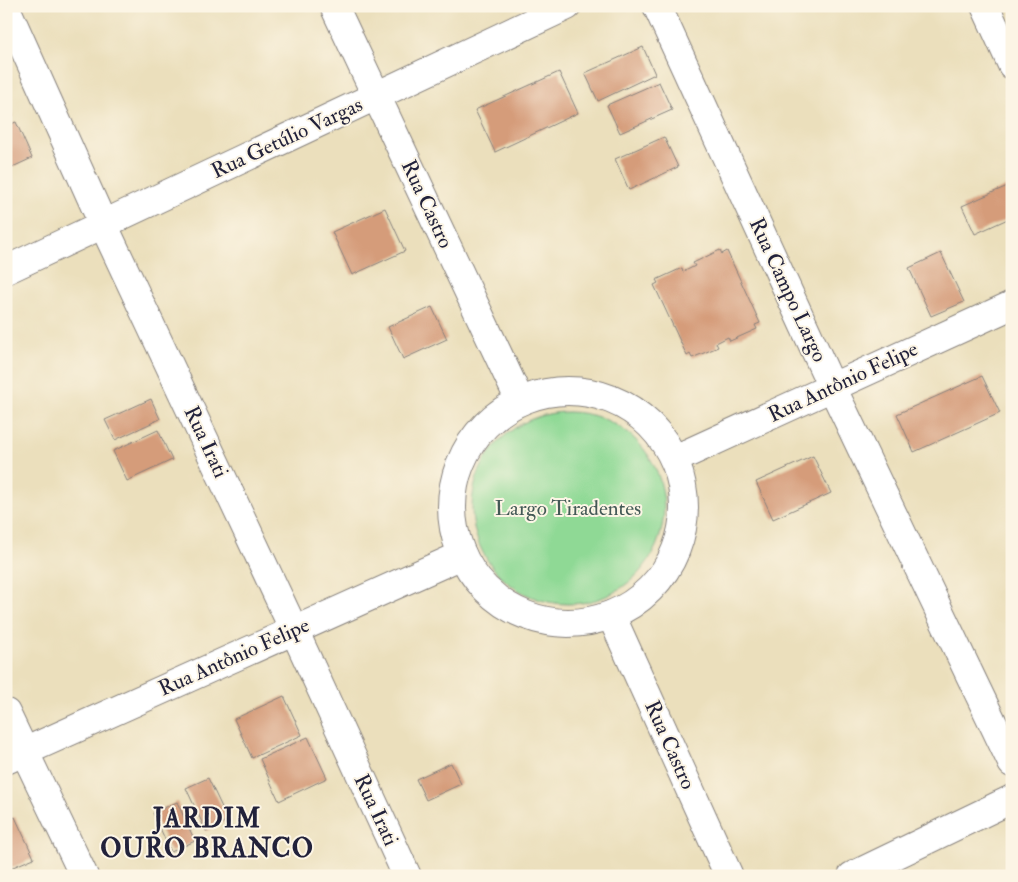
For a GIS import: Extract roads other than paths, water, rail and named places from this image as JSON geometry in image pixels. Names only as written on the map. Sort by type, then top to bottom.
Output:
[{"type":"street","name":"Rua Castro","points":[[334,6],[520,401]]},
{"type":"street","name":"Rua Getúlio Vargas","points":[[6,270],[567,6]]},
{"type":"street","name":"Rua Campo Largo","points":[[657,6],[832,387],[1012,763]]},
{"type":"street","points":[[985,6],[1012,65]]},
{"type":"street","name":"Rua Irati","points":[[6,8],[103,224],[294,630],[407,876]]},
{"type":"street","name":"Rua Antônio Felipe","points":[[675,459],[1012,306]]},
{"type":"street","points":[[555,392],[592,393],[626,406],[655,428],[675,459],[685,495],[682,533],[668,567],[644,596],[612,615],[577,623],[542,620],[509,607],[482,584],[462,555],[452,520],[454,484],[467,450],[489,421],[520,401],[555,392]]},
{"type":"street","name":"Rua Antônio Felipe","points":[[16,756],[462,555]]},
{"type":"street","name":"Rua Castro","points":[[612,615],[729,876]]},
{"type":"street","points":[[6,712],[16,756],[84,876]]},
{"type":"street","points":[[852,876],[1012,799]]},
{"type":"district","name":"JARDIM OURO BRANCO","points":[[207,834]]},
{"type":"park label","name":"Largo Tiradentes","points":[[568,508]]}]
